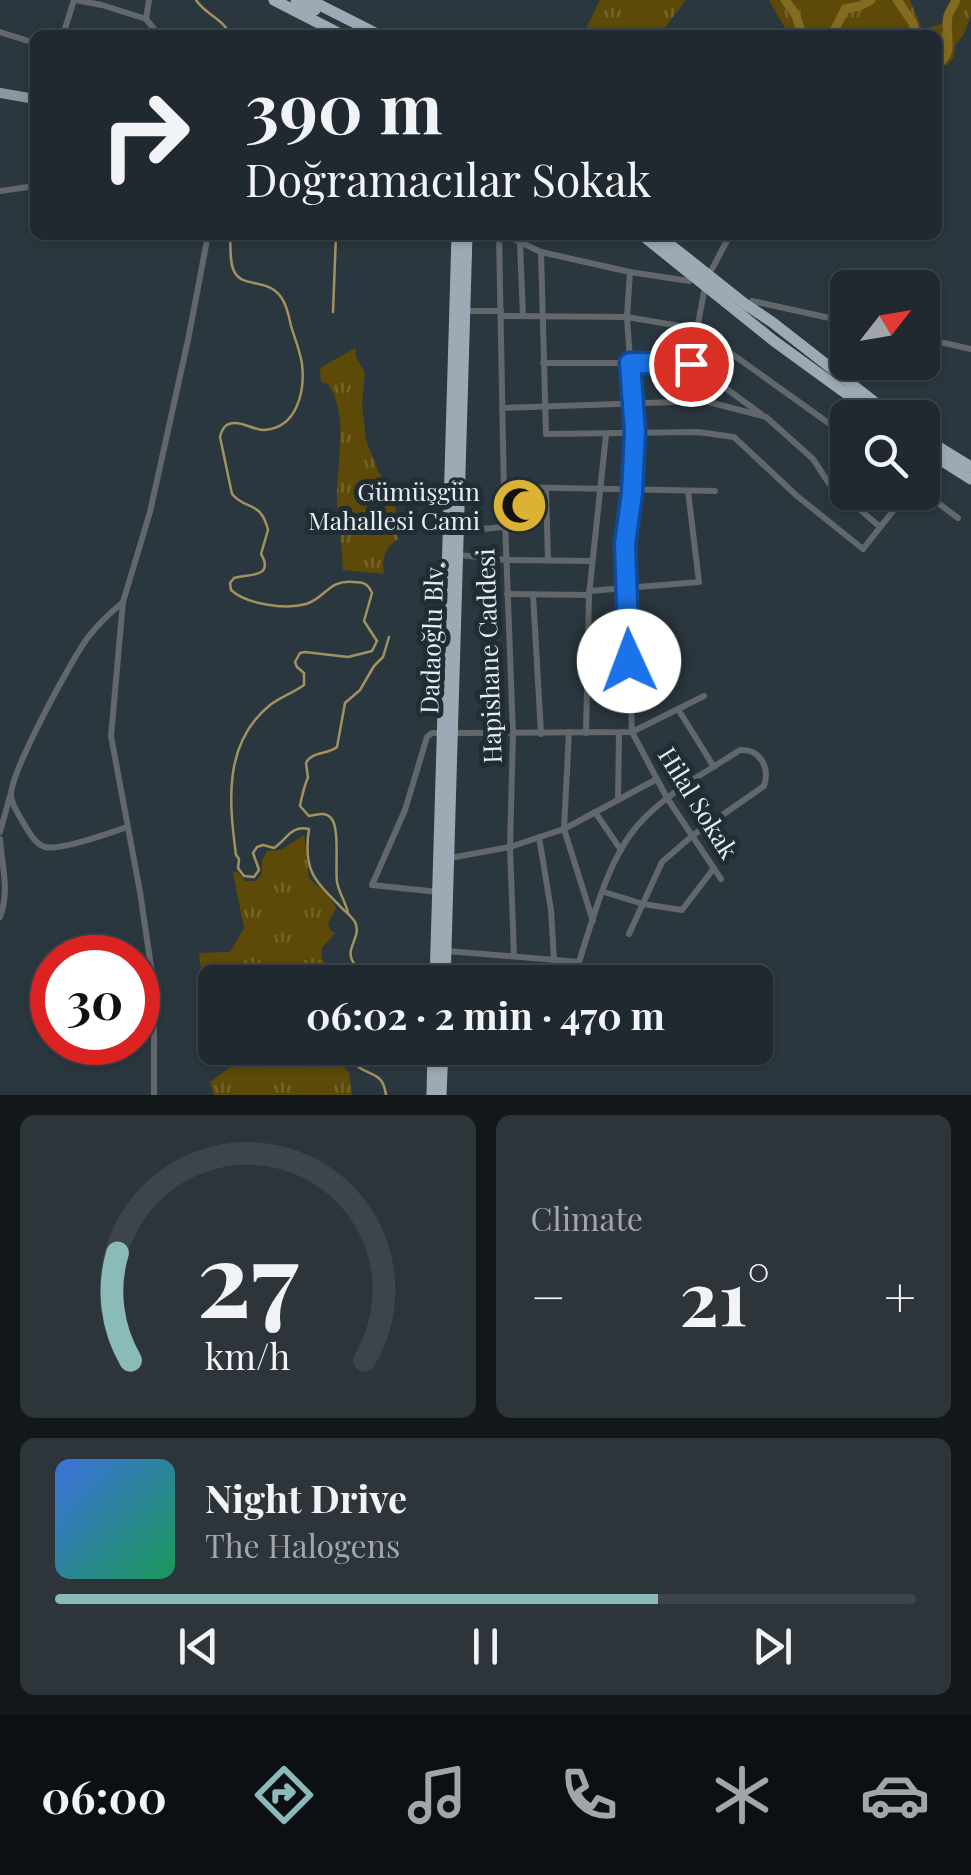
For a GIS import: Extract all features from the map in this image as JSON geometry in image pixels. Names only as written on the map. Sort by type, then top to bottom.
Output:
[{"type":"highway","points":[[264,0],[320,30]]},
{"type":"highway","points":[[274,0],[332,30]]},
{"type":"highway","points":[[296,0],[353,30]]},
{"type":"highway","points":[[310,0],[369,30]]},
{"type":"highway","name":"Dadaoğlu Blv.","points":[[445,965],[457,240]]},
{"type":"highway","name":"Dadaoğlu Blv.","points":[[436,965],[458,531],[466,240]]},
{"type":"highway","points":[[637,240],[745,325],[774,342]]},
{"type":"highway","points":[[648,240],[774,342],[855,400]]},
{"type":"highway","points":[[664,240],[871,400]]},
{"type":"highway","points":[[675,240],[752,301],[772,322]]},
{"type":"highway","points":[[940,448],[971,466]]},
{"type":"highway","points":[[940,460],[971,479]]},
{"type":"highway","points":[[432,1095],[433,1065]]},
{"type":"highway","points":[[441,1095],[442,1065]]},
{"type":"main road","points":[[0,93],[30,98]]},
{"type":"street","points":[[65,30],[74,0],[146,18],[155,30]]},
{"type":"street","points":[[146,18],[149,0]]},
{"type":"street","points":[[0,32],[30,41]]},
{"type":"street","points":[[0,190],[30,187]]},
{"type":"street","points":[[154,1095],[154,986],[111,736],[123,602],[150,512],[207,240]]},
{"type":"street","name":"Hapishane Caddesi","points":[[502,240],[514,956]]},
{"type":"street","points":[[515,240],[541,252],[690,281]]},
{"type":"street","points":[[712,269],[727,240]]},
{"type":"street","points":[[520,242],[523,316]]},
{"type":"street","points":[[541,252],[546,434],[698,432],[734,437],[796,496],[864,549],[894,510]]},
{"type":"street","name":"Hilal Sokak","points":[[630,272],[628,317],[635,432],[625,544],[632,732],[668,798],[721,878]]},
{"type":"street","points":[[697,329],[704,292]]},
{"type":"street","points":[[752,301],[830,318]]},
{"type":"street","points":[[464,311],[628,317],[697,329],[830,424]]},
{"type":"street","points":[[940,342],[971,350]]},
{"type":"street","points":[[544,363],[691,364],[766,417],[813,459],[836,494],[880,528]]},
{"type":"street","points":[[502,408],[705,402],[766,417]]},
{"type":"street","points":[[586,732],[589,593],[606,434]]},
{"type":"street","points":[[504,487],[715,491]]},
{"type":"street","points":[[546,488],[548,560]]},
{"type":"street","points":[[507,594],[589,593],[699,582],[688,490]]},
{"type":"street","points":[[940,504],[958,518]]},
{"type":"street","points":[[458,531],[505,527]]},
{"type":"street","points":[[457,554],[506,560],[592,561]]},
{"type":"street","points":[[533,594],[541,734]]},
{"type":"street","points":[[0,917],[6,885],[0,836],[26,752],[86,639],[123,602]]},
{"type":"street","points":[[438,892],[372,886],[405,810],[427,737],[432,733],[619,734],[632,732],[704,696]]},
{"type":"street","points":[[678,709],[714,767]]},
{"type":"street","points":[[569,732],[564,829],[593,921]]},
{"type":"street","points":[[618,800],[619,734]]},
{"type":"street","points":[[446,950],[579,962],[620,850],[638,825],[668,798],[740,750],[749,750],[765,765],[764,786],[662,862],[629,934]]},
{"type":"street","points":[[448,858],[510,847],[564,829],[657,779]]},
{"type":"street","points":[[11,795],[30,833],[46,848],[127,827]]},
{"type":"street","points":[[595,812],[620,850]]},
{"type":"street","points":[[538,837],[552,910],[554,961]]},
{"type":"street","points":[[604,892],[682,910],[714,868]]},
{"type":"green space","points":[[600,0],[686,0],[663,30],[585,30]]},
{"type":"green space","points":[[769,0],[910,0],[922,29],[942,24],[951,0],[971,0],[971,16],[955,45],[954,57],[942,67],[942,30],[786,30]]},
{"type":"green space","points":[[355,348],[365,373],[362,403],[366,440],[395,503],[398,539],[385,554],[384,574],[343,570],[337,499],[339,410],[328,384],[321,382],[320,368]]},
{"type":"green space","points":[[304,835],[309,878],[336,908],[328,923],[335,933],[322,948],[322,959],[327,965],[200,965],[199,953],[230,952],[244,928],[233,873],[237,871],[245,881],[256,881],[262,874],[267,851],[281,850]]},
{"type":"green space","points":[[233,1065],[342,1065],[349,1072],[352,1095],[214,1095],[210,1082]]},
{"type":"waterway","points":[[196,0],[227,30]]},
{"type":"waterway","points":[[785,0],[800,30]]},
{"type":"waterway","points":[[834,30],[845,9],[871,0]]},
{"type":"waterway","points":[[897,0],[915,30]]},
{"type":"waterway","points":[[942,60],[947,54],[948,16],[956,0]]},
{"type":"waterway","points":[[230,240],[231,260],[239,278],[270,287],[283,300],[303,374],[297,406],[285,422],[264,430],[232,423],[221,434],[232,494],[257,510],[268,530],[261,554],[265,567],[258,574],[234,578],[231,590],[256,602],[288,606],[313,601],[338,583],[363,583],[372,593],[364,621],[377,641],[372,651],[348,657],[300,653],[295,662],[304,673],[304,685],[270,705],[244,737],[231,794],[238,868],[244,876],[254,877],[259,870],[253,853],[257,847],[274,848],[293,831],[309,829],[312,872],[357,927],[351,951],[356,965]]},
{"type":"waterway","points":[[333,312],[336,240]]},
{"type":"waterway","points":[[348,913],[337,882],[334,823],[326,815],[309,816],[300,806],[308,778],[306,763],[337,747],[345,703],[360,690],[383,657],[389,637]]},
{"type":"waterway","points":[[356,1065],[379,1078],[386,1095]]},
{"type":"place","name":"Gümüşgün Mahallesi Cami","points":[[519,506]]},
{"type":"route","points":[[629,661],[625,544],[635,432],[630,363],[691,364]]}]
